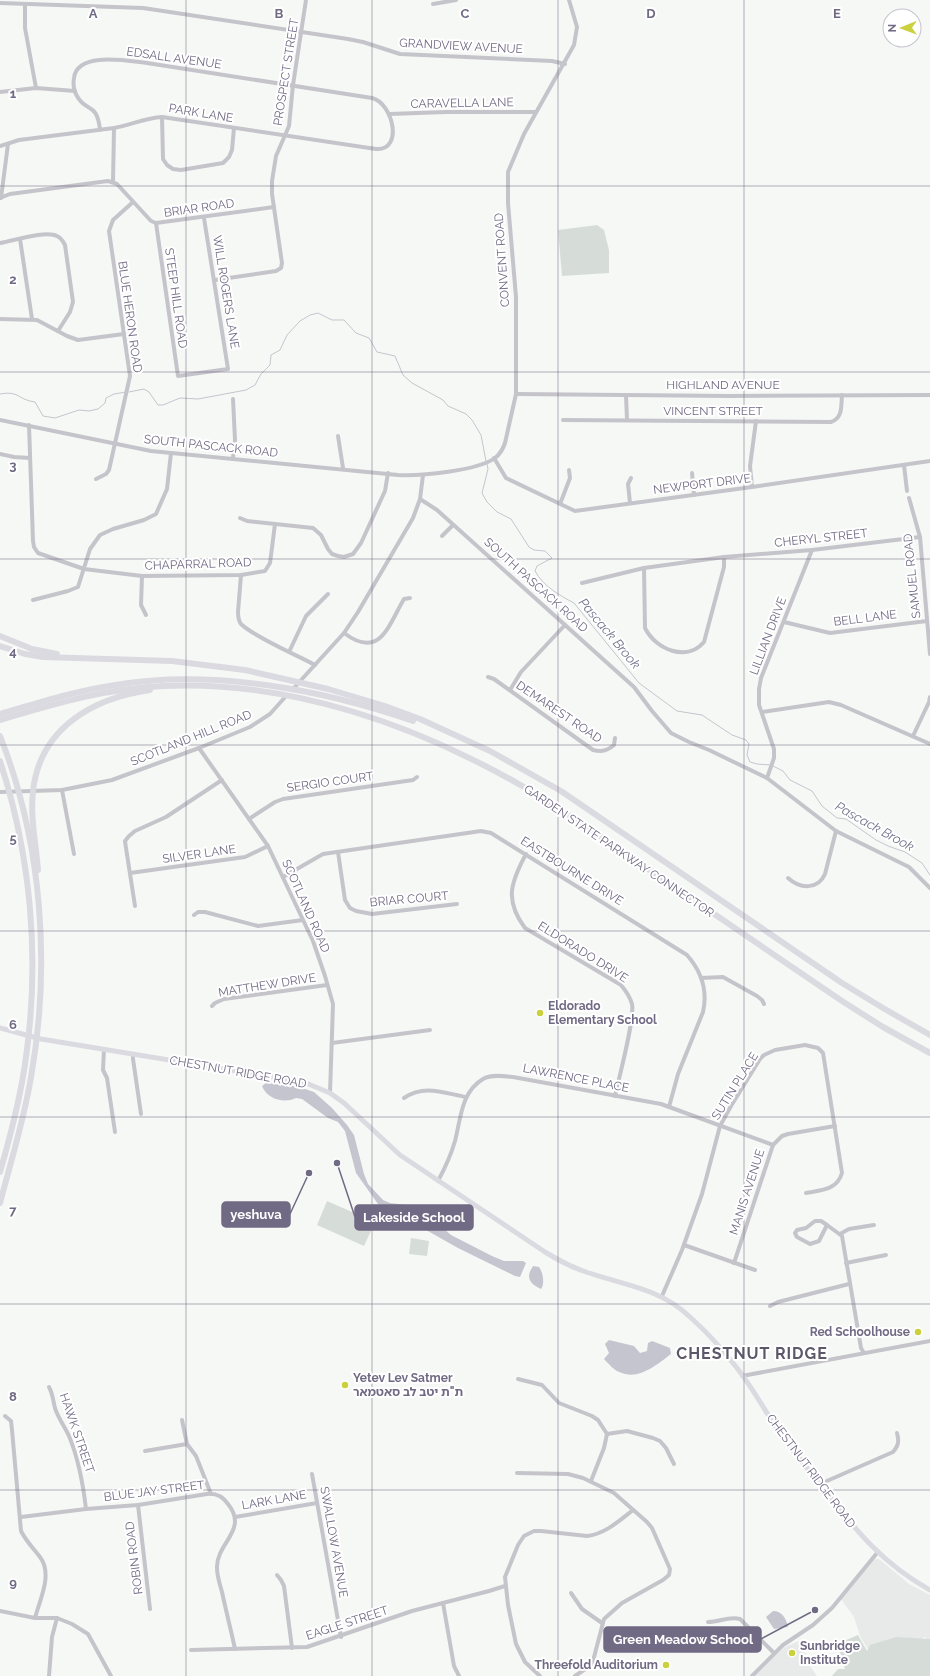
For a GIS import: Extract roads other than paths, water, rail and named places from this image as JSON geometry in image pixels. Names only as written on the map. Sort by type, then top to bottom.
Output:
[{"type":"highway","points":[[0,636],[38,651],[86,658]]},
{"type":"highway","points":[[0,646],[19,653],[37,656],[184,662],[269,675],[328,689],[385,706],[471,742]]},
{"type":"highway","points":[[0,720],[8,715],[80,691],[116,684],[165,680],[214,680],[275,687],[335,699],[394,715],[471,742]]},
{"type":"highway","points":[[0,714],[8,715],[116,690],[165,686],[214,686]]},
{"type":"highway","points":[[0,1204],[26,1104],[36,1045],[41,956],[33,792],[40,764],[55,737],[65,726],[80,714],[111,699],[153,690],[214,686]]},
{"type":"highway","name":"GARDEN STATE PARKWAY CONNECTOR","points":[[214,686],[285,696],[357,713],[425,738],[491,769],[565,812],[852,1008],[930,1053]]},
{"type":"highway","points":[[0,736],[13,775],[25,820],[34,864],[39,910]]},
{"type":"highway","name":"GARDEN STATE PARKWAY CONNECTOR","points":[[471,742],[518,766],[566,794],[842,982],[930,1035]]},
{"type":"highway","points":[[0,761],[20,836],[29,896],[32,956],[28,1042],[19,1096],[0,1172]]},
{"type":"main road","name":"CHESTNUT RIDGE ROAD","points":[[0,1028],[41,1040],[291,1080],[306,1083],[330,1092],[400,1155],[558,1259],[584,1271],[662,1296],[690,1317],[720,1348],[742,1376],[788,1444],[850,1522],[877,1553],[901,1572],[930,1590]]},
{"type":"street","name":"PROSPECT STREET","points":[[215,280],[276,271],[281,268],[282,263],[272,194],[273,169],[276,156],[289,126],[293,85],[306,0]]},
{"type":"street","points":[[433,4],[456,0]]},
{"type":"street","name":"CONVENT ROAD","points":[[493,459],[502,450],[505,443],[516,394],[516,297],[507,186],[508,172],[512,159],[535,112],[565,64],[574,46],[577,37],[577,27],[569,0]]},
{"type":"street","name":"GRANDVIEW AVENUE","points":[[0,3],[143,8],[363,42],[400,54],[552,61],[565,64]]},
{"type":"street","points":[[25,5],[25,28],[36,88]]},
{"type":"street","name":"EDSALL AVENUE","points":[[74,91],[74,75],[77,67],[84,62],[92,60],[136,62],[293,85]]},
{"type":"street","points":[[293,85],[378,99],[383,103],[389,114]]},
{"type":"street","points":[[0,92],[36,88],[74,91],[81,102],[92,108],[98,115],[100,130]]},
{"type":"street","name":"CARAVELLA LANE","points":[[389,114],[535,112]]},
{"type":"street","name":"PARK LANE","points":[[0,146],[19,140],[127,126],[144,119],[162,117],[381,150],[390,145],[392,140],[389,114]]},
{"type":"street","points":[[162,117],[163,159],[173,169],[181,170],[223,164],[229,157],[232,150],[234,128]]},
{"type":"street","points":[[1,198],[10,194],[108,181],[113,182],[114,128]]},
{"type":"street","points":[[1,198],[8,144]]},
{"type":"street","name":"BRIAR ROAD","points":[[113,182],[151,221],[156,223],[204,218],[274,207]]},
{"type":"street","name":"BLUE HERON ROAD","points":[[96,479],[106,474],[109,470],[130,376],[109,231],[113,220],[133,202]]},
{"type":"street","name":"WILL ROGERS LANE","points":[[204,218],[228,369]]},
{"type":"street","name":"STEEP HILL ROAD","points":[[156,223],[178,376],[228,369]]},
{"type":"street","points":[[0,243],[53,234],[63,240],[73,302],[70,312],[58,331]]},
{"type":"street","points":[[20,239],[32,319]]},
{"type":"street","points":[[0,319],[32,319],[42,322],[73,339],[78,340],[124,334]]},
{"type":"street","name":"HIGHLAND AVENUE","points":[[516,394],[930,395]]},
{"type":"street","points":[[626,395],[627,420]]},
{"type":"street","name":"VINCENT STREET","points":[[563,420],[831,422],[837,419],[841,414],[842,395]]},
{"type":"street","points":[[233,398],[235,440],[233,458]]},
{"type":"street","name":"SOUTH PASCACK ROAD","points":[[0,420],[115,444],[171,453],[423,475]]},
{"type":"street","points":[[752,487],[750,466],[756,421]]},
{"type":"street","name":"CHAPARRAL ROAD","points":[[29,425],[34,547],[38,553],[84,569],[142,576],[241,575],[265,571],[270,563],[276,524]]},
{"type":"street","points":[[338,436],[343,468]]},
{"type":"street","points":[[33,600],[73,590],[78,587],[90,549],[100,535],[113,529],[144,520],[156,514],[167,489],[171,453]]},
{"type":"street","points":[[0,454],[14,458],[30,458]]},
{"type":"street","points":[[423,475],[480,465],[493,459]]},
{"type":"street","name":"NEWPORT DRIVE","points":[[493,459],[506,478],[575,510],[752,487],[930,461]]},
{"type":"street","points":[[904,465],[907,491]]},
{"type":"street","points":[[560,504],[570,478],[569,470]]},
{"type":"street","points":[[240,518],[247,521],[313,528],[318,531],[332,554],[338,556],[353,554],[361,543],[385,491],[388,473]]},
{"type":"street","points":[[692,473],[694,495]]},
{"type":"street","name":"SCOTLAND HILL ROAD","points":[[0,792],[62,790],[111,780],[199,748],[250,727],[262,720],[277,707],[344,633],[358,612],[413,518],[420,499],[423,475]]},
{"type":"street","points":[[630,503],[628,484],[631,478]]},
{"type":"street","name":"SAMUEL ROAD","points":[[909,498],[920,536],[930,654]]},
{"type":"street","name":"SOUTH PASCACK ROAD","points":[[420,499],[437,510],[634,687],[671,733],[767,778],[836,831],[909,867],[930,888]]},
{"type":"street","points":[[442,536],[453,525]]},
{"type":"street","name":"CHERYL STREET","points":[[582,583],[644,568],[724,557],[812,550],[920,536]]},
{"type":"street","name":"LILLIAN DRIVE","points":[[767,778],[773,762],[774,749],[759,704],[761,678],[812,550]]},
{"type":"street","points":[[644,568],[646,628],[649,635],[663,648],[686,653],[700,647],[704,642],[724,567],[724,557]]},
{"type":"street","points":[[241,575],[238,612],[238,617],[241,623],[251,631],[315,665]]},
{"type":"street","points":[[142,576],[141,605],[146,614]]},
{"type":"street","points":[[289,652],[306,616],[328,594]]},
{"type":"street","points":[[344,633],[359,643],[366,644],[375,641],[384,635],[404,599],[410,598]]},
{"type":"street","name":"BELL LANE","points":[[784,622],[830,633],[926,621]]},
{"type":"street","points":[[510,690],[521,672],[565,625]]},
{"type":"street","name":"DEMAREST ROAD","points":[[488,677],[494,679],[510,690],[594,750],[608,750],[614,745],[615,738]]},
{"type":"street","points":[[913,736],[930,697]]},
{"type":"street","points":[[762,712],[829,702],[841,705],[930,744]]},
{"type":"street","name":"SCOTLAND ROAD","points":[[199,748],[268,846],[312,941],[332,1004],[330,1092]]},
{"type":"street","name":"SERGIO COURT","points":[[249,819],[275,802],[283,799],[413,780],[417,778]]},
{"type":"street","points":[[135,906],[126,848],[126,841],[129,836],[135,830],[166,817],[222,780]]},
{"type":"street","points":[[62,790],[74,854]]},
{"type":"street","name":"EASTBOURNE DRIVE","points":[[283,877],[323,854],[481,831],[491,833],[687,955],[693,962],[705,989],[705,1004],[678,1074],[669,1107]]},
{"type":"street","points":[[788,878],[793,883],[801,886],[816,885],[822,880],[826,874],[836,831]]},
{"type":"street","name":"SILVER LANE","points":[[130,873],[245,858],[268,846]]},
{"type":"street","name":"BRIAR COURT","points":[[338,852],[345,900],[350,908],[356,911],[372,914],[457,904]]},
{"type":"street","name":"ELDORADO DRIVE","points":[[526,854],[515,875],[512,887],[514,907],[521,922],[526,928],[626,990],[630,999],[632,1014],[615,1096]]},
{"type":"street","points":[[194,915],[198,912],[205,912],[258,926],[303,920]]},
{"type":"street","points":[[701,978],[723,977],[757,996],[764,1004]]},
{"type":"street","name":"MATTHEW DRIVE","points":[[212,1006],[219,1000],[224,999],[327,985]]},
{"type":"street","points":[[332,1043],[430,1030]]},
{"type":"street","name":"SUTIN PLACE","points":[[662,1296],[684,1245],[702,1194],[720,1126],[730,1106],[764,1055],[775,1050],[805,1045],[818,1048],[823,1053],[842,1168],[841,1178],[834,1187],[806,1193]]},
{"type":"street","points":[[104,1049],[103,1070],[107,1078],[115,1132]]},
{"type":"street","points":[[134,1054],[133,1059],[141,1114]]},
{"type":"street","name":"LAWRENCE PLACE","points":[[438,1181],[450,1156],[466,1097],[472,1087],[484,1078],[498,1076],[513,1077],[669,1107],[773,1145]]},
{"type":"street","points":[[404,1098],[412,1093],[427,1090],[466,1097]]},
{"type":"street","name":"MANIS AVENUE","points":[[734,1263],[773,1145],[782,1136],[788,1134],[835,1126]]},
{"type":"street","points":[[827,1225],[820,1239],[814,1243],[807,1243],[795,1235],[797,1230],[806,1228],[816,1220],[827,1225],[842,1236],[861,1348],[864,1352]]},
{"type":"street","points":[[840,1234],[849,1229],[874,1225]]},
{"type":"street","points":[[684,1245],[755,1270]]},
{"type":"street","points":[[846,1263],[886,1255]]},
{"type":"street","points":[[770,1306],[778,1302],[849,1284]]},
{"type":"street","points":[[742,1376],[864,1352],[930,1341]]},
{"type":"street","points":[[518,1379],[542,1385],[559,1403],[592,1416],[598,1420],[607,1434],[604,1448],[591,1481]]},
{"type":"street","name":"HAWK STREET","points":[[49,1387],[52,1391],[55,1408],[69,1436],[79,1463],[86,1509]]},
{"type":"street","points":[[5,1416],[11,1421],[21,1517],[21,1531],[40,1557],[46,1572],[35,1618]]},
{"type":"street","points":[[182,1420],[187,1444],[196,1456],[211,1494]]},
{"type":"street","points":[[607,1434],[627,1431],[660,1441],[666,1448],[674,1464]]},
{"type":"street","points":[[820,1484],[893,1452],[899,1442],[897,1433]]},
{"type":"street","points":[[145,1451],[187,1444]]},
{"type":"street","name":"SWALLOW AVENUE","points":[[312,1474],[341,1637]]},
{"type":"street","points":[[517,1474],[568,1474],[591,1481],[614,1493],[652,1528],[670,1569],[669,1575],[663,1580],[611,1611],[602,1623],[593,1661],[590,1666],[575,1676]]},
{"type":"street","name":"BLUE JAY STREET","points":[[21,1517],[86,1509],[138,1505],[211,1494],[216,1495],[226,1501],[231,1507],[235,1517]]},
{"type":"street","name":"LARK LANE","points":[[235,1517],[317,1503]]},
{"type":"street","name":"ROBIN ROAD","points":[[138,1505],[150,1609]]},
{"type":"street","points":[[540,1676],[525,1662],[516,1644],[508,1606],[505,1577],[518,1545],[524,1536],[534,1531],[587,1536],[595,1535],[611,1527],[633,1510]]},
{"type":"street","points":[[235,1517],[234,1531],[219,1555],[217,1569],[235,1649]]},
{"type":"street","points":[[752,1676],[783,1645],[813,1626],[832,1608],[877,1553]]},
{"type":"street","points":[[277,1575],[284,1586],[292,1648]]},
{"type":"street","name":"EAGLE STREET","points":[[191,1650],[307,1647],[341,1637],[412,1611],[505,1586]]},
{"type":"street","points":[[571,1593],[582,1609],[602,1623]]},
{"type":"street","points":[[443,1603],[454,1666],[459,1676]]},
{"type":"street","points":[[0,1611],[35,1618],[57,1618],[72,1624],[88,1634],[111,1676]]},
{"type":"street","points":[[708,1622],[717,1622],[725,1618],[734,1617],[740,1619],[774,1653]]},
{"type":"street","points":[[49,1676],[52,1637],[57,1618]]},
{"type":"waterway","name":"Pascack Brook","points":[[129,392],[144,389],[149,392],[158,405],[163,405],[180,398],[198,399],[246,390],[255,385],[261,374],[270,365],[271,355],[280,350],[287,335],[300,321],[310,315],[318,313],[332,320],[344,320],[356,333],[369,338],[377,352],[395,356],[403,375],[412,383],[443,400],[448,406],[466,414],[472,420],[481,435],[486,461]]},
{"type":"waterway","name":"Pascack Brook","points":[[0,394],[11,393],[35,402],[43,416],[55,418],[79,410],[89,411],[98,409],[105,403],[106,398],[114,394],[126,392]]},
{"type":"waterway","name":"Pascack Brook","points":[[487,464],[488,469],[482,493],[487,502],[497,512],[511,519],[529,547],[534,550],[545,551],[552,558],[537,566],[535,571],[542,581],[557,593],[574,603],[639,683],[677,711],[702,715],[732,735],[746,740],[749,744],[747,755],[750,762],[770,765]]},
{"type":"waterway","name":"Pascack Brook","points":[[773,766],[783,771],[790,780],[812,791],[822,806],[837,818],[846,819],[876,840],[905,852],[922,863],[930,875]]},
{"type":"place","name":"Eldorado Elementary School","points":[[540,1013]]},
{"type":"place","name":"Lakeside School","points":[[337,1163]]},
{"type":"place","name":"yeshuva","points":[[309,1173]]},
{"type":"place","name":"Red Schoolhouse","points":[[918,1332]]},
{"type":"place","name":"Yetev Lev Satmer ת\"ת יטב לב סאטמאר","points":[[345,1385]]},
{"type":"place","name":"Green Meadow School","points":[[815,1610]]},
{"type":"place","name":"Sunbridge Institute","points":[[792,1653]]},
{"type":"place","name":"Threefold Auditorium","points":[[666,1665]]},
{"type":"district","name":"CHESTNUT RIDGE","points":[[752,1353]]}]
